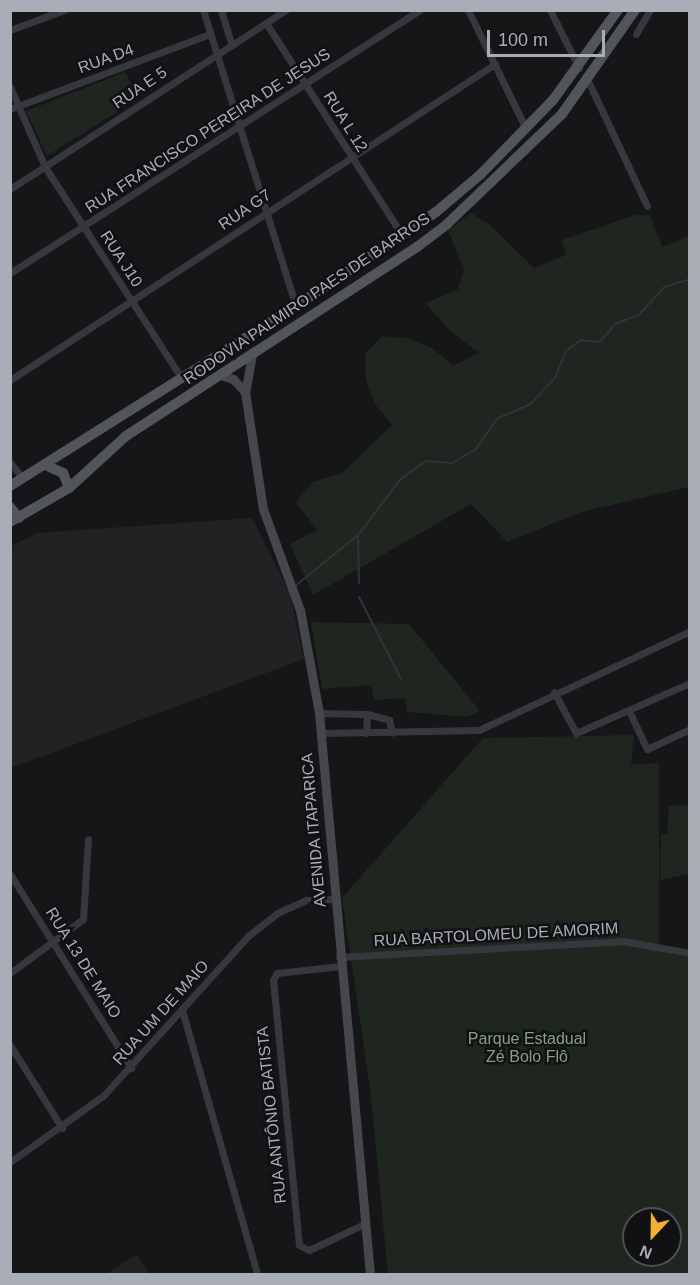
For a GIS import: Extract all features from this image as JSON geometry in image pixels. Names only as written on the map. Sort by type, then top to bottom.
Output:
[{"type":"main road","name":"RODOVIA PALMIRO PAES DE BARROS","points":[[10,486],[297,306],[402,235],[480,175],[526,129],[579,68],[618,10]]},
{"type":"main road","name":"RODOVIA PALMIRO PAES DE BARROS","points":[[15,520],[69,488],[126,436],[447,224],[537,142],[588,81],[635,10]]},
{"type":"main road","points":[[45,465],[63,473],[69,488]]},
{"type":"main road","points":[[10,507],[15,520]]},
{"type":"street","points":[[10,30],[64,10]]},
{"type":"street","points":[[203,10],[297,306]]},
{"type":"street","points":[[221,10],[232,45]]},
{"type":"street","name":"RUA E 5","points":[[10,189],[286,10]]},
{"type":"street","name":"RUA FRANCISCO PEREIRA DE JESUS","points":[[10,273],[240,128],[420,10]]},
{"type":"street","points":[[468,10],[526,129]]},
{"type":"street","points":[[550,10],[579,68]]},
{"type":"street","points":[[636,34],[650,10]]},
{"type":"street","name":"RUA L 12","points":[[266,23],[402,235]]},
{"type":"street","name":"RUA D4","points":[[14,107],[210,34]]},
{"type":"street","name":"RUA G7","points":[[10,380],[133,303],[267,211],[495,64]]},
{"type":"street","points":[[588,81],[647,206]]},
{"type":"street","name":"RUA J10","points":[[10,87],[14,107],[45,167],[182,379]]},
{"type":"street","name":"AVENIDA ITAPARICA","points":[[252,354],[245,392],[263,509],[300,610],[319,713],[339,962],[370,1275]]},
{"type":"street","points":[[220,375],[233,379],[245,392]]},
{"type":"street","points":[[10,462],[22,478]]},
{"type":"street","points":[[321,733],[366,734],[479,730],[554,692],[690,631]]},
{"type":"street","points":[[554,692],[576,733],[690,683]]},
{"type":"street","points":[[629,711],[647,748],[690,729]]},
{"type":"street","points":[[319,713],[367,714],[389,720],[392,733]]},
{"type":"street","points":[[366,734],[367,714]]},
{"type":"street","points":[[10,973],[56,942],[83,919],[88,839]]},
{"type":"street","name":"RUA 13 DE MAIO","points":[[10,874],[56,942],[131,1068]]},
{"type":"street","name":"RUA UM DE MAIO","points":[[10,1162],[62,1128],[103,1096],[131,1068],[248,936],[277,913],[306,900],[335,899]]},
{"type":"street","name":"RUA BARTOLOMEU DE AMORIM","points":[[339,962],[623,941],[690,953]]},
{"type":"street","name":"RUA ANTÔNIO BATISTA","points":[[339,962],[277,973],[273,980],[299,1245],[309,1250],[366,1223]]},
{"type":"street","points":[[182,1010],[257,1275]]},
{"type":"street","points":[[10,1045],[62,1128]]},
{"type":"shaded area","points":[[252,518],[290,594],[304,659],[11,768],[11,546],[37,533]]},
{"type":"shaded area","points":[[137,1254],[149,1274],[106,1274]]},
{"type":"green space","points":[[125,72],[139,98],[47,156],[26,111]]},
{"type":"green space","points":[[471,213],[490,225],[534,268],[566,255],[562,240],[636,215],[650,215],[662,247],[689,236],[689,487],[581,512],[507,542],[471,504],[313,595],[290,544],[317,530],[296,502],[313,482],[342,473],[392,425],[375,404],[366,380],[365,354],[382,336],[406,338],[432,348],[453,366],[479,353],[447,328],[426,303],[458,289],[464,269],[448,230]]},
{"type":"green space","points":[[311,622],[409,624],[480,711],[468,717],[407,712],[406,698],[374,700],[371,685],[322,689]]},
{"type":"green space","name":"Parque Estadual Zé Bolo Flô","points":[[634,735],[631,764],[659,763],[659,952],[689,957],[689,1274],[388,1274],[370,1088],[342,898],[483,738]]},
{"type":"green space","points":[[689,805],[689,874],[660,880],[661,835],[667,834],[669,806]]},
{"type":"waterway","points":[[294,587],[358,535],[400,480],[425,461],[452,463],[476,449],[498,418],[529,405],[555,378],[566,351],[581,340],[600,342],[615,324],[639,315],[664,287],[690,279]]},
{"type":"waterway","points":[[358,535],[359,583]]},
{"type":"waterway","points":[[359,597],[401,679]]}]
